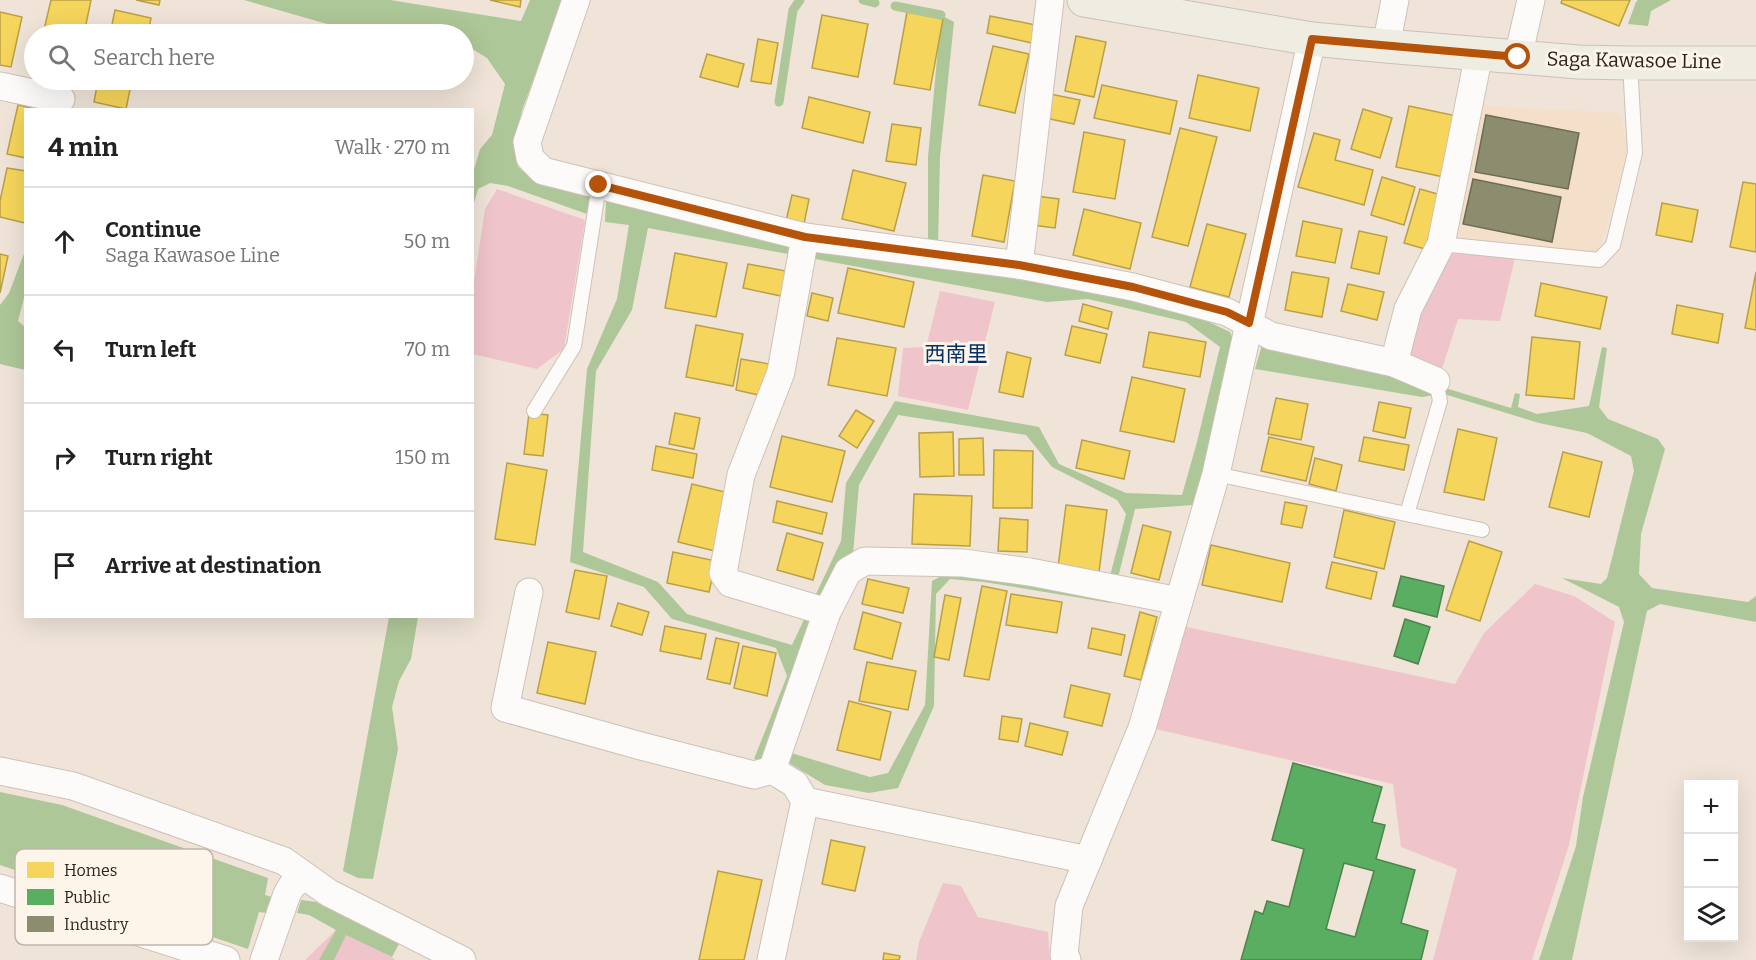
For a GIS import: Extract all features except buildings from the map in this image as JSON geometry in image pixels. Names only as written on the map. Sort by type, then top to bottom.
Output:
[{"type":"main road","name":"Saga Kawasoe Line","points":[[1084,0],[1165,7],[1312,39],[1386,46],[1578,62],[1756,63]]},
{"type":"street","points":[[576,0],[527,142],[530,158],[543,171],[805,237],[1019,265],[1133,287],[1227,312],[1271,336],[1394,363],[1438,391]]},
{"type":"street","points":[[1019,265],[1050,0]]},
{"type":"street","points":[[1386,46],[1395,0]]},
{"type":"street","points":[[1518,57],[1531,0]]},
{"type":"street","points":[[1067,960],[1065,956],[1069,906],[1142,728],[1216,474],[1312,39]]},
{"type":"street","points":[[1394,363],[1408,309],[1441,244],[1479,54]]},
{"type":"street","points":[[0,86],[61,99]]},
{"type":"street","points":[[805,237],[781,372],[741,475],[723,573],[730,583],[818,609]]},
{"type":"street","points":[[772,770],[818,609],[848,571],[865,561],[963,563],[1030,572],[1179,601]]},
{"type":"street","points":[[529,592],[505,708],[754,775],[772,770],[795,784],[805,801],[771,960]]},
{"type":"street","points":[[0,771],[73,786],[284,861],[297,886]]},
{"type":"street","points":[[805,801],[1088,860]]},
{"type":"street","points":[[264,960],[278,921],[297,886]]},
{"type":"street","points":[[297,886],[329,893],[428,952],[462,960]]},
{"type":"street","points":[[0,888],[15,893]]},
{"type":"street","points":[[179,945],[226,960]]},
{"type":"lane","points":[[1441,244],[1599,260],[1613,245],[1635,153],[1630,63]]},
{"type":"lane","points":[[534,411],[574,346],[599,185]]},
{"type":"lane","points":[[1407,514],[1438,391]]},
{"type":"lane","points":[[1216,474],[1482,530]]},
{"type":"shaded area","points":[[244,0],[390,0],[521,21],[530,0],[563,0],[522,110],[515,143],[518,167],[538,184],[594,197],[587,214],[508,186],[490,183],[478,189],[474,203],[474,170],[480,149],[492,135],[505,84],[487,58],[474,50],[474,24],[327,24]]},
{"type":"shaded area","points":[[1638,0],[1671,0],[1651,11],[1648,26],[1628,24]]},
{"type":"shaded area","points":[[941,15],[954,22],[940,157],[938,246],[928,244],[928,157]]},
{"type":"shaded area","points":[[1470,105],[1620,113],[1629,151],[1598,255],[1445,241]]},
{"type":"shaded area","points":[[497,189],[585,220],[564,349],[537,369],[474,354],[474,281],[485,209]]},
{"type":"shaded area","points":[[606,201],[816,249],[1087,290],[1192,314],[1230,332],[1235,342],[1194,505],[1135,509],[1118,578],[1110,576],[1126,514],[1117,500],[1052,467],[1026,435],[898,415],[859,485],[853,554],[764,762],[754,759],[787,676],[776,648],[672,619],[644,587],[570,562],[587,369],[617,299],[629,225],[605,222]],"holes":[[[648,228],[1047,302],[1088,299],[1186,322],[1220,347],[1182,495],[1126,493],[1059,464],[1039,427],[895,401],[846,483],[841,541],[792,645],[687,614],[658,582],[583,552],[596,371],[632,310]]]},
{"type":"shaded area","points":[[1447,253],[1515,258],[1500,321],[1458,319],[1441,372],[1406,361],[1416,315]]},
{"type":"shaded area","points":[[24,254],[24,298],[18,321],[24,326],[24,370],[0,364],[0,305],[9,293]]},
{"type":"shaded area","points":[[940,291],[995,302],[968,410],[898,396],[903,348],[926,347]]},
{"type":"shaded area","points":[[1262,345],[1442,387],[1511,408],[1515,393],[1520,394],[1518,407],[1537,414],[1589,406],[1602,347],[1607,348],[1599,407],[1608,419],[1658,439],[1665,449],[1641,534],[1639,574],[1652,588],[1748,602],[1756,596],[1756,622],[1660,604],[1647,611],[1572,960],[1539,960],[1576,846],[1583,797],[1624,622],[1619,607],[1562,578],[1601,584],[1607,578],[1634,471],[1631,456],[1587,433],[1539,423],[1444,394],[1422,397],[1255,369]]},
{"type":"shaded area","points":[[947,573],[1113,597],[1111,603],[984,582],[950,579],[936,594],[934,706],[898,788],[869,793],[825,785],[786,761],[788,752],[870,777],[888,773],[925,705],[932,581]]},
{"type":"shaded area","points":[[1535,584],[1574,596],[1615,622],[1569,845],[1532,960],[1433,960],[1457,869],[1401,847],[1393,784],[1156,729],[1182,626],[1455,684],[1484,633]]},
{"type":"shaded area","points":[[389,618],[418,618],[411,659],[399,681],[392,707],[398,749],[373,879],[358,878],[343,871]]},
{"type":"shaded area","points":[[0,792],[62,805],[186,849],[15,849],[15,870],[0,865]]},
{"type":"shaded area","points":[[213,859],[268,878],[265,895],[272,897],[267,913],[259,912],[248,949],[213,937]]},
{"type":"shaded area","points":[[943,883],[961,886],[978,917],[1048,932],[1050,960],[916,960],[919,942]]},
{"type":"shaded area","points":[[301,900],[316,902],[399,944],[392,957],[346,935],[334,960],[319,960],[336,930],[309,915],[297,913]]},
{"type":"shaded area","points":[[336,930],[392,957],[395,960],[305,960]]},
{"type":"waterway","points":[[779,102],[793,10],[800,0]]},
{"type":"waterway","points":[[863,0],[875,3]]},
{"type":"waterway","points":[[895,6],[941,15]]},
{"type":"district","name":"西南里","points":[[956,354]]},
{"type":"route","points":[[599,185],[805,237],[1019,265],[1133,287],[1227,312],[1249,323],[1312,39],[1518,57]]}]
